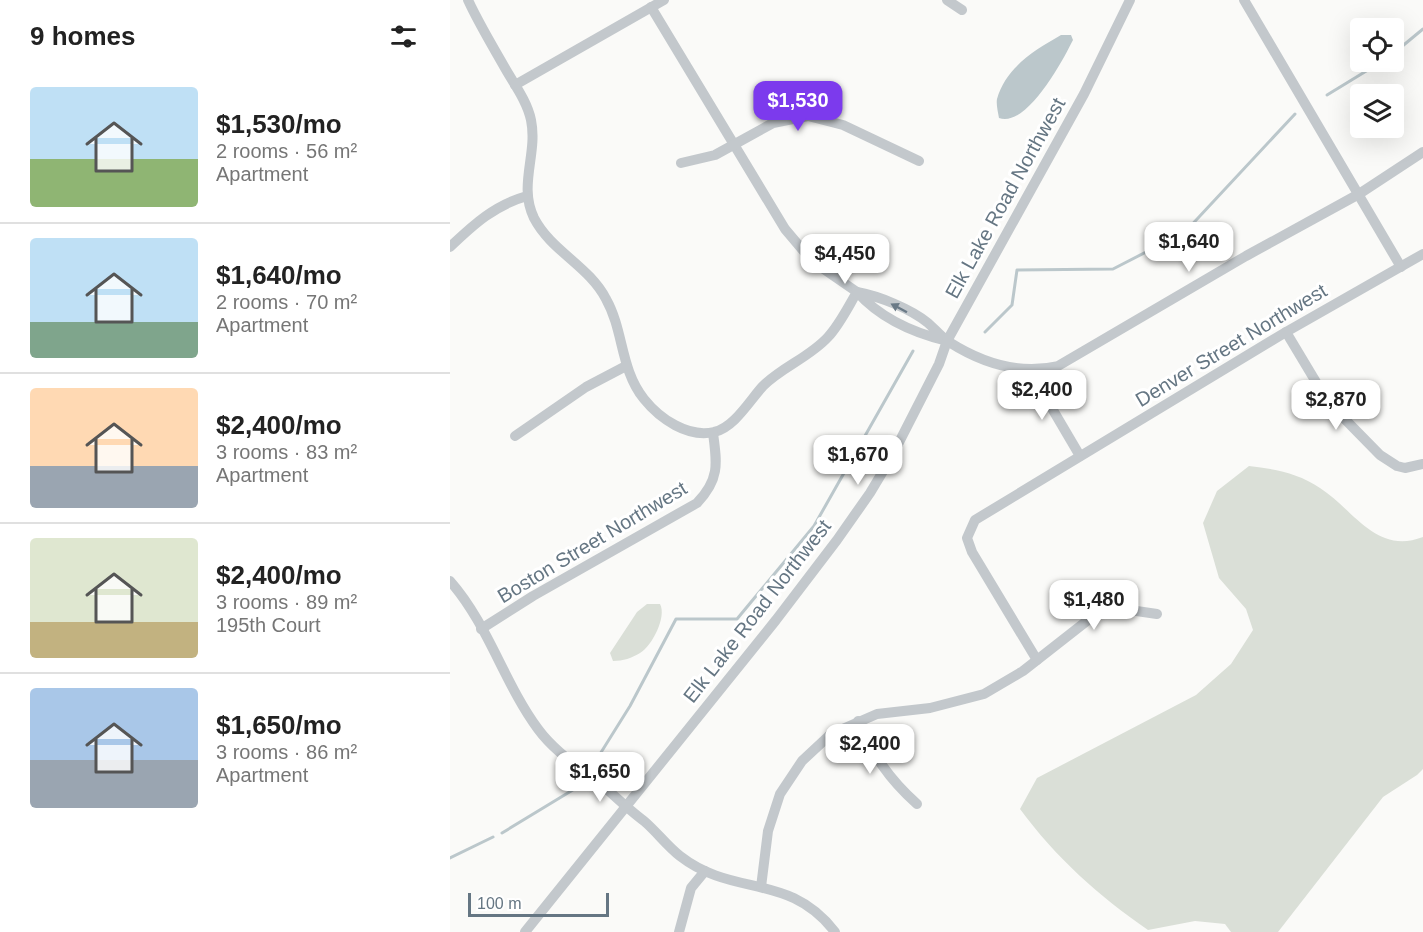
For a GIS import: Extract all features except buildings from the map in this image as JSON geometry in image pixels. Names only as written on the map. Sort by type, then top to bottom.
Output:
[{"type":"street","points":[[468,0],[527,110],[532,131],[527,195],[533,215],[543,232],[585,272],[606,298],[615,318],[626,366],[638,391],[660,414],[683,429],[693,432],[713,433],[727,426],[778,372],[821,344],[832,332],[857,292]]},
{"type":"street","points":[[515,85],[664,0]]},
{"type":"street","points":[[947,0],[962,10]]},
{"type":"street","name":"Elk Lake Road Northwest","points":[[525,932],[776,620],[860,508],[895,449],[939,364],[947,341],[1084,94],[1131,0]]},
{"type":"street","points":[[1244,0],[1401,267]]},
{"type":"street","points":[[651,7],[785,229],[812,261],[857,292],[877,296],[926,322],[947,341],[995,363],[1030,371],[1058,366],[1071,360],[1236,262],[1359,194],[1423,152]]},
{"type":"street","points":[[681,163],[715,154],[773,123],[808,116],[843,125],[919,160]]},
{"type":"street","points":[[450,247],[485,215],[502,204],[527,195]]},
{"type":"street","name":"Denver Street Northwest","points":[[1037,660],[968,544],[968,532],[980,515],[1286,332],[1423,254]]},
{"type":"street","points":[[1286,332],[1328,402],[1380,455],[1397,466],[1405,468],[1423,464]]},
{"type":"street","points":[[515,436],[586,387],[626,366]]},
{"type":"street","points":[[1030,371],[1080,456]]},
{"type":"street","name":"Boston Street Northwest","points":[[481,629],[533,596],[697,503],[705,495],[717,471],[713,433]]},
{"type":"street","points":[[450,581],[481,629],[538,729],[548,741],[611,793],[624,807],[644,821],[680,856],[705,871],[732,882],[783,892],[806,904],[835,932]]},
{"type":"street","points":[[761,887],[770,818],[786,782],[821,742],[858,721],[877,714],[930,708],[984,694],[1008,681],[1097,613],[1116,608],[1157,614]]},
{"type":"street","points":[[858,721],[882,768],[894,784],[917,804]]},
{"type":"street","points":[[679,932],[691,888],[705,871]]},
{"type":"shaded area","points":[[1061,35],[1071,35],[1073,40],[1043,90],[1021,113],[1010,118],[999,118],[997,99],[1007,78],[1032,53]]},
{"type":"shaded area","points":[[1249,466],[1286,473],[1312,483],[1332,497],[1367,528],[1379,535],[1392,540],[1406,541],[1423,537],[1423,769],[1383,797],[1278,932],[1231,932],[1225,924],[1195,921],[1148,930],[1112,904],[1063,860],[1020,809],[1037,778],[1196,695],[1231,664],[1253,630],[1246,609],[1219,578],[1203,523],[1217,491]]},
{"type":"shaded area","points":[[647,604],[660,604],[662,610],[660,623],[653,638],[637,655],[613,661],[610,653],[637,612]]},
{"type":"waterway","points":[[1404,45],[1423,29]]},
{"type":"waterway","points":[[1327,95],[1365,72]]},
{"type":"waterway","points":[[985,332],[1012,305],[1017,270],[1113,269],[1185,232],[1295,114]]},
{"type":"waterway","points":[[595,762],[630,706],[676,619],[737,619],[814,526],[913,351]]},
{"type":"waterway","points":[[502,833],[576,788]]},
{"type":"waterway","points":[[450,858],[493,837]]}]
